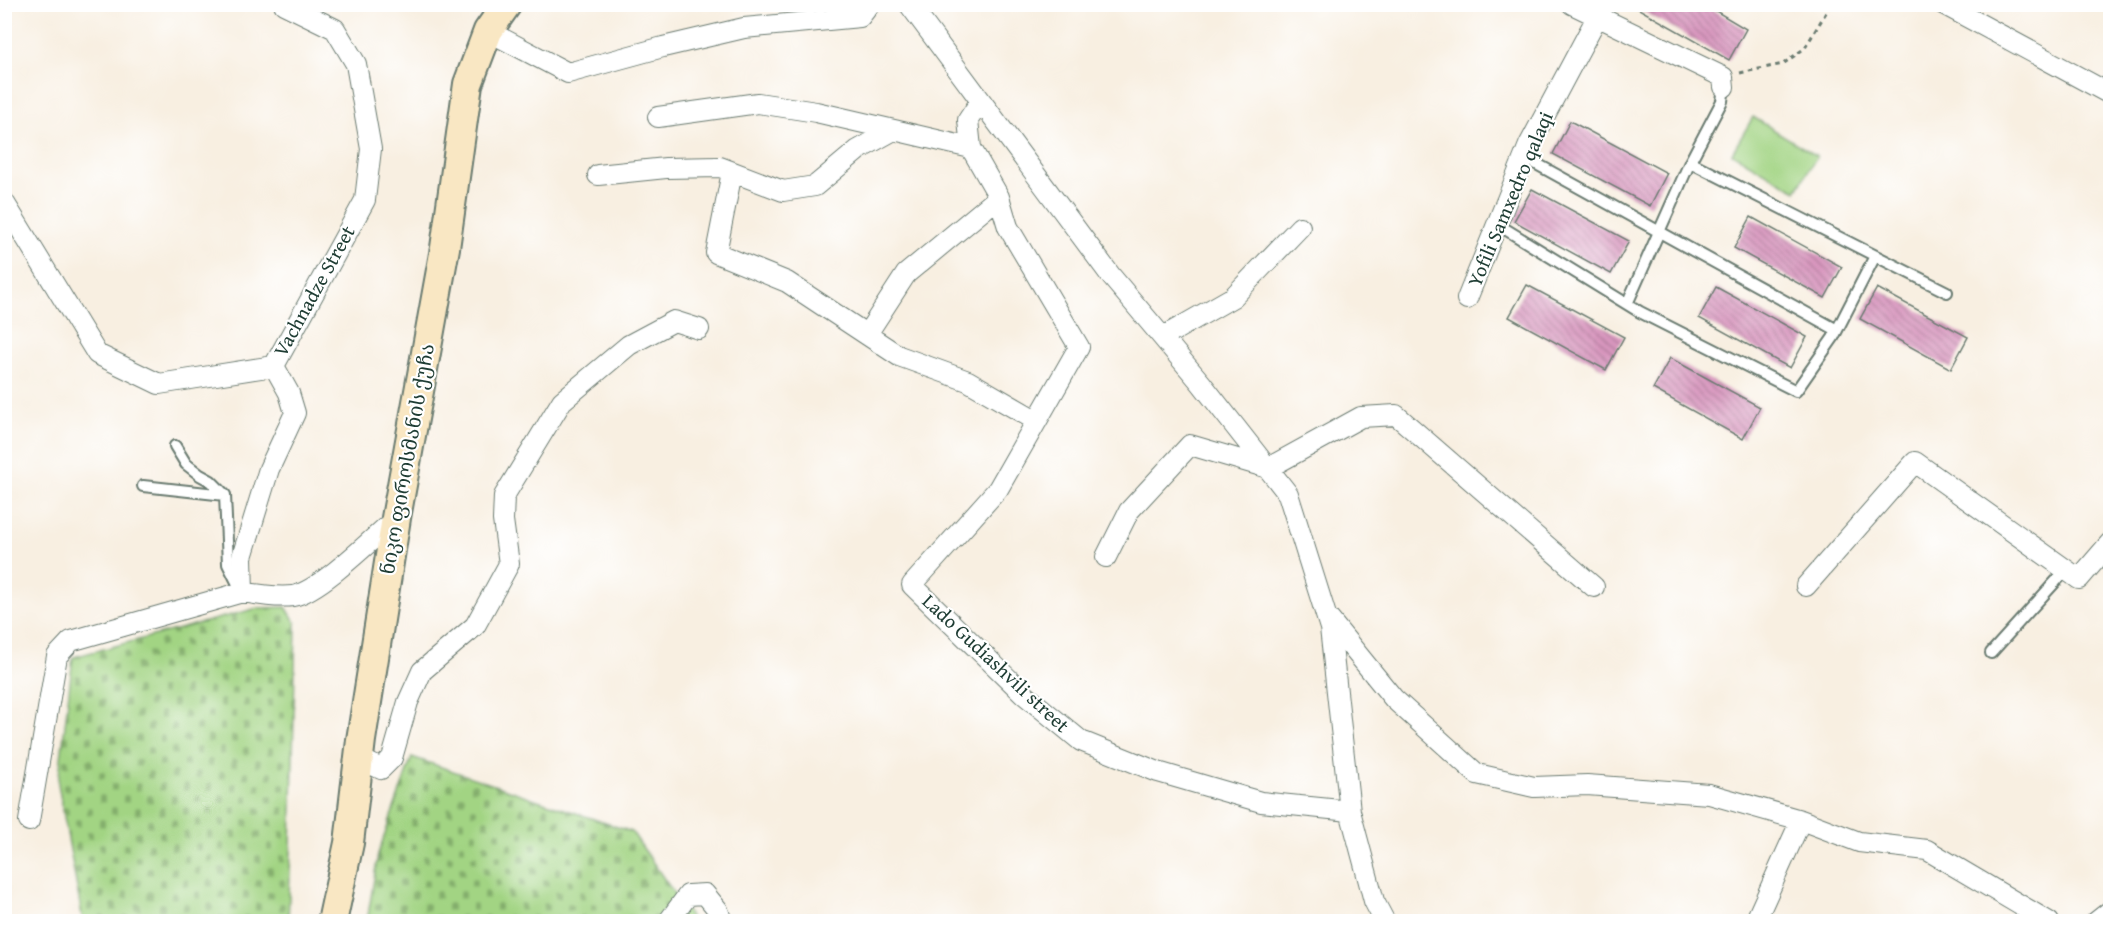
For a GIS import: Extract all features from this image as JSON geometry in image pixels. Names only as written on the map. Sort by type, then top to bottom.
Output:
[{"type":"main road","name":"ნიკო ფიროსმანის ქუჩა","points":[[332,921],[349,843],[359,758],[396,518],[445,248],[468,84],[489,31],[507,4]]},
{"type":"street","name":"Vachnadze Street","points":[[4,202],[97,354],[159,384],[274,366],[365,200],[370,148],[356,64],[341,37],[335,29],[284,4]]},
{"type":"street","points":[[489,31],[568,73],[744,28],[860,17],[870,4]]},
{"type":"street","points":[[909,4],[1112,276],[1288,494],[1330,628],[1350,811],[1374,901],[1385,921]]},
{"type":"street","points":[[1572,4],[1601,11],[1723,82]]},
{"type":"street","points":[[1944,4],[2110,94]]},
{"type":"street","name":"Yofili Samxedro qalaqi","points":[[1467,299],[1529,145],[1601,11]]},
{"type":"street","name":"Lado Gudiashvili street","points":[[980,102],[968,120],[970,148],[999,197],[1008,227],[1079,347],[998,489],[912,585],[1025,695],[1081,741],[1158,772],[1261,802],[1350,811]]},
{"type":"street","points":[[658,117],[758,103],[816,112],[970,148]]},
{"type":"street","points":[[598,176],[666,168],[720,167],[783,191],[815,186],[858,150],[894,130]]},
{"type":"street","points":[[732,172],[716,253],[787,282],[900,356],[968,381],[1037,420]]},
{"type":"street","points":[[867,334],[906,274],[999,197]]},
{"type":"street","points":[[1163,337],[1233,297],[1300,227]]},
{"type":"street","points":[[359,758],[381,769],[392,758],[408,702],[422,671],[475,626],[509,564],[503,520],[504,496],[562,401],[629,345],[674,321],[699,329]]},
{"type":"street","points":[[243,592],[242,557],[269,469],[295,413],[289,393],[274,366]]},
{"type":"street","points":[[1106,557],[1129,510],[1190,445],[1268,468],[1361,417],[1396,416],[1594,588]]},
{"type":"street","points":[[1806,586],[1916,462],[2079,579],[2110,543]]},
{"type":"street","points":[[28,821],[57,656],[71,641],[243,592],[262,596],[294,596],[316,587],[396,518]]},
{"type":"street","points":[[1326,614],[1394,699],[1477,774],[1534,787],[1587,785],[1709,794],[1801,820],[1858,842],[1927,850],[2049,921]]},
{"type":"street","points":[[1755,921],[1801,820]]},
{"type":"street","points":[[668,921],[688,895],[705,894],[718,910],[722,921]]},
{"type":"street","points":[[2096,921],[2110,911]]},
{"type":"lane","points":[[1627,304],[1690,162],[1722,101],[1723,82]]},
{"type":"lane","points":[[1524,158],[1837,330]]},
{"type":"lane","points":[[1690,162],[1947,292]]},
{"type":"lane","points":[[1497,224],[1627,304],[1796,391],[1837,330],[1875,256]]},
{"type":"lane","points":[[175,446],[186,464],[211,481],[225,495],[228,564],[233,578],[243,592]]},
{"type":"lane","points":[[144,486],[225,495]]},
{"type":"lane","points":[[1991,653],[2066,570]]},
{"type":"path","points":[[1723,82],[1783,64],[1804,48],[1831,4]]},
{"type":"green space","points":[[1753,117],[1817,156],[1796,191],[1732,153]]},
{"type":"green space","points":[[286,607],[296,623],[288,921],[83,921],[58,784],[73,657],[258,608]]},
{"type":"green space","points":[[412,757],[632,832],[693,921],[367,922],[378,854]]},
{"type":"building","points":[[1630,4],[1704,4],[1746,29],[1729,60]]},
{"type":"building","points":[[1570,121],[1667,173],[1650,206],[1553,154]]},
{"type":"building","points":[[1532,189],[1629,241],[1611,274],[1514,221]]},
{"type":"building","points":[[1751,217],[1842,267],[1825,298],[1734,248]]},
{"type":"building","points":[[1527,285],[1624,337],[1606,370],[1509,317]]},
{"type":"building","points":[[1716,287],[1807,337],[1790,368],[1699,318]]},
{"type":"building","points":[[1877,288],[1968,337],[1951,369],[1860,319]]},
{"type":"building","points":[[1670,358],[1760,407],[1743,439],[1653,389]]}]
